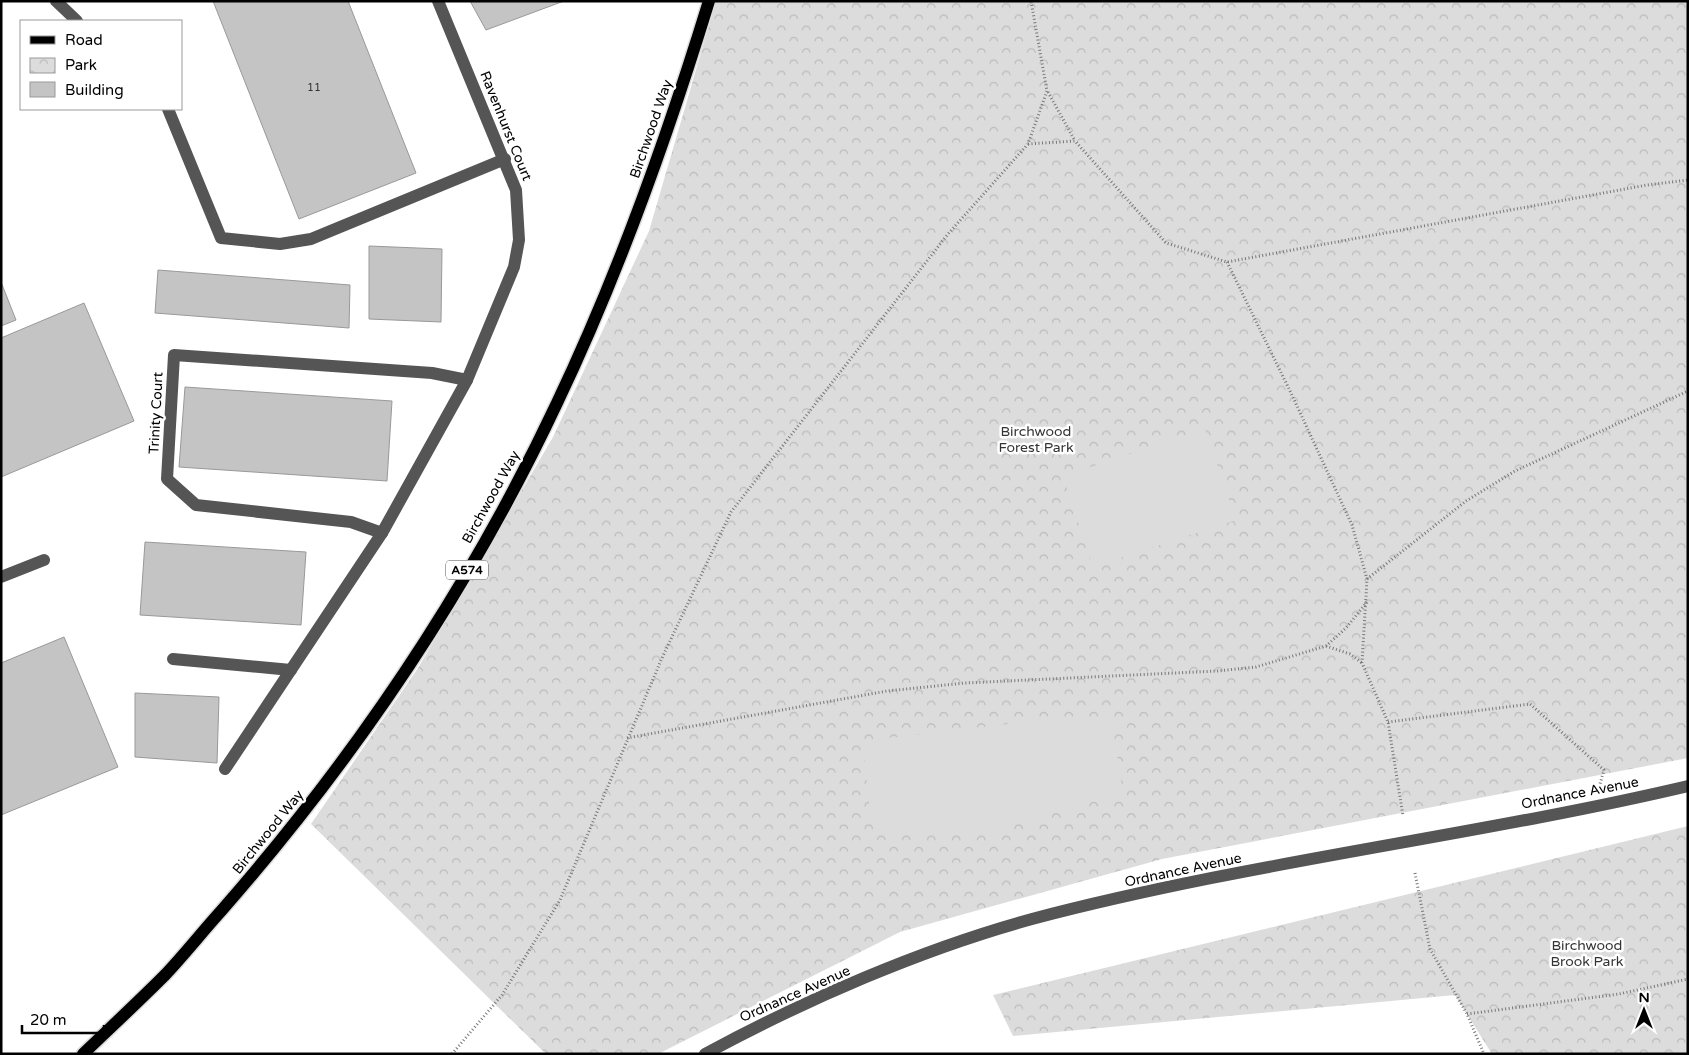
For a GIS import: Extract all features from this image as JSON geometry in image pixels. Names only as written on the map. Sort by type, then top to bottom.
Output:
[{"type":"main road","name":"Birchwood Way","points":[[83,1054],[165,975],[256,872],[311,803],[368,725],[438,621],[505,505],[562,394],[625,248],[667,135],[709,1]]},
{"type":"street","points":[[56,1],[76,20]]},
{"type":"street","name":"Ravenhurst Court","points":[[438,1],[505,159],[516,190],[519,214],[519,240],[514,267],[467,380]]},
{"type":"street","points":[[168,110],[221,238],[280,244],[311,239],[505,159]]},
{"type":"street","name":"Trinity Court","points":[[382,532],[351,522],[196,505],[167,479],[174,355],[432,373],[467,380]]},
{"type":"street","points":[[225,769],[382,532],[467,380]]},
{"type":"street","points":[[1,577],[44,560]]},
{"type":"street","points":[[173,659],[291,670]]},
{"type":"street","name":"Ordnance Avenue","points":[[705,1054],[740,1034],[904,961],[1031,920],[1172,887],[1597,807],[1688,786]]},
{"type":"path","points":[[1031,1],[1047,91],[1075,141],[1166,243],[1227,262],[1647,185],[1688,180]]},
{"type":"path","points":[[452,1054],[502,995],[560,900],[662,658],[731,512],[948,234],[1028,144],[1047,91]]},
{"type":"path","points":[[1028,144],[1075,141]]},
{"type":"path","points":[[1227,262],[1291,393],[1352,525],[1367,579],[1362,663],[1388,722],[1403,816]]},
{"type":"path","points":[[1367,579],[1466,501],[1515,471],[1688,391]]},
{"type":"path","points":[[627,738],[887,690],[965,683],[1217,671],[1256,667],[1326,646],[1346,628],[1367,602]]},
{"type":"path","points":[[1326,646],[1350,654],[1362,663]]},
{"type":"path","points":[[1388,722],[1530,704],[1604,770],[1599,786],[1597,807]]},
{"type":"path","points":[[1414,873],[1430,948],[1467,1014],[1484,1054]]},
{"type":"path","points":[[1467,1014],[1618,994],[1688,979]]},
{"type":"green space","name":"Birchwood Forest Park","points":[[716,1],[1688,1],[1688,758],[1162,859],[900,932],[658,1054],[546,1054],[311,824],[418,668],[553,437],[649,231]]},
{"type":"green space","points":[[1205,429],[1236,520],[1093,567],[1063,476]]},
{"type":"green space","points":[[1058,718],[1112,723],[1123,793],[989,832],[883,830],[869,804],[863,741]]},
{"type":"green space","name":"Birchwood Brook Park","points":[[1688,826],[1688,1054],[1492,1054],[1455,995],[1013,1036],[993,995]]},
{"type":"building","points":[[213,1],[348,1],[416,173],[299,219]]},
{"type":"building","points":[[470,1],[564,1],[486,30]]},
{"type":"building","points":[[369,246],[442,249],[441,322],[369,319]]},
{"type":"building","points":[[158,270],[350,285],[349,328],[155,313]]},
{"type":"building","points":[[1,282],[16,320],[1,326]]},
{"type":"building","points":[[84,303],[134,421],[1,477],[1,338]]},
{"type":"building","points":[[185,387],[392,401],[387,481],[179,467]]},
{"type":"building","points":[[145,542],[306,552],[301,625],[140,615]]},
{"type":"building","points":[[64,637],[118,767],[1,815],[1,663]]},
{"type":"building","points":[[135,693],[219,697],[217,763],[135,757]]}]
